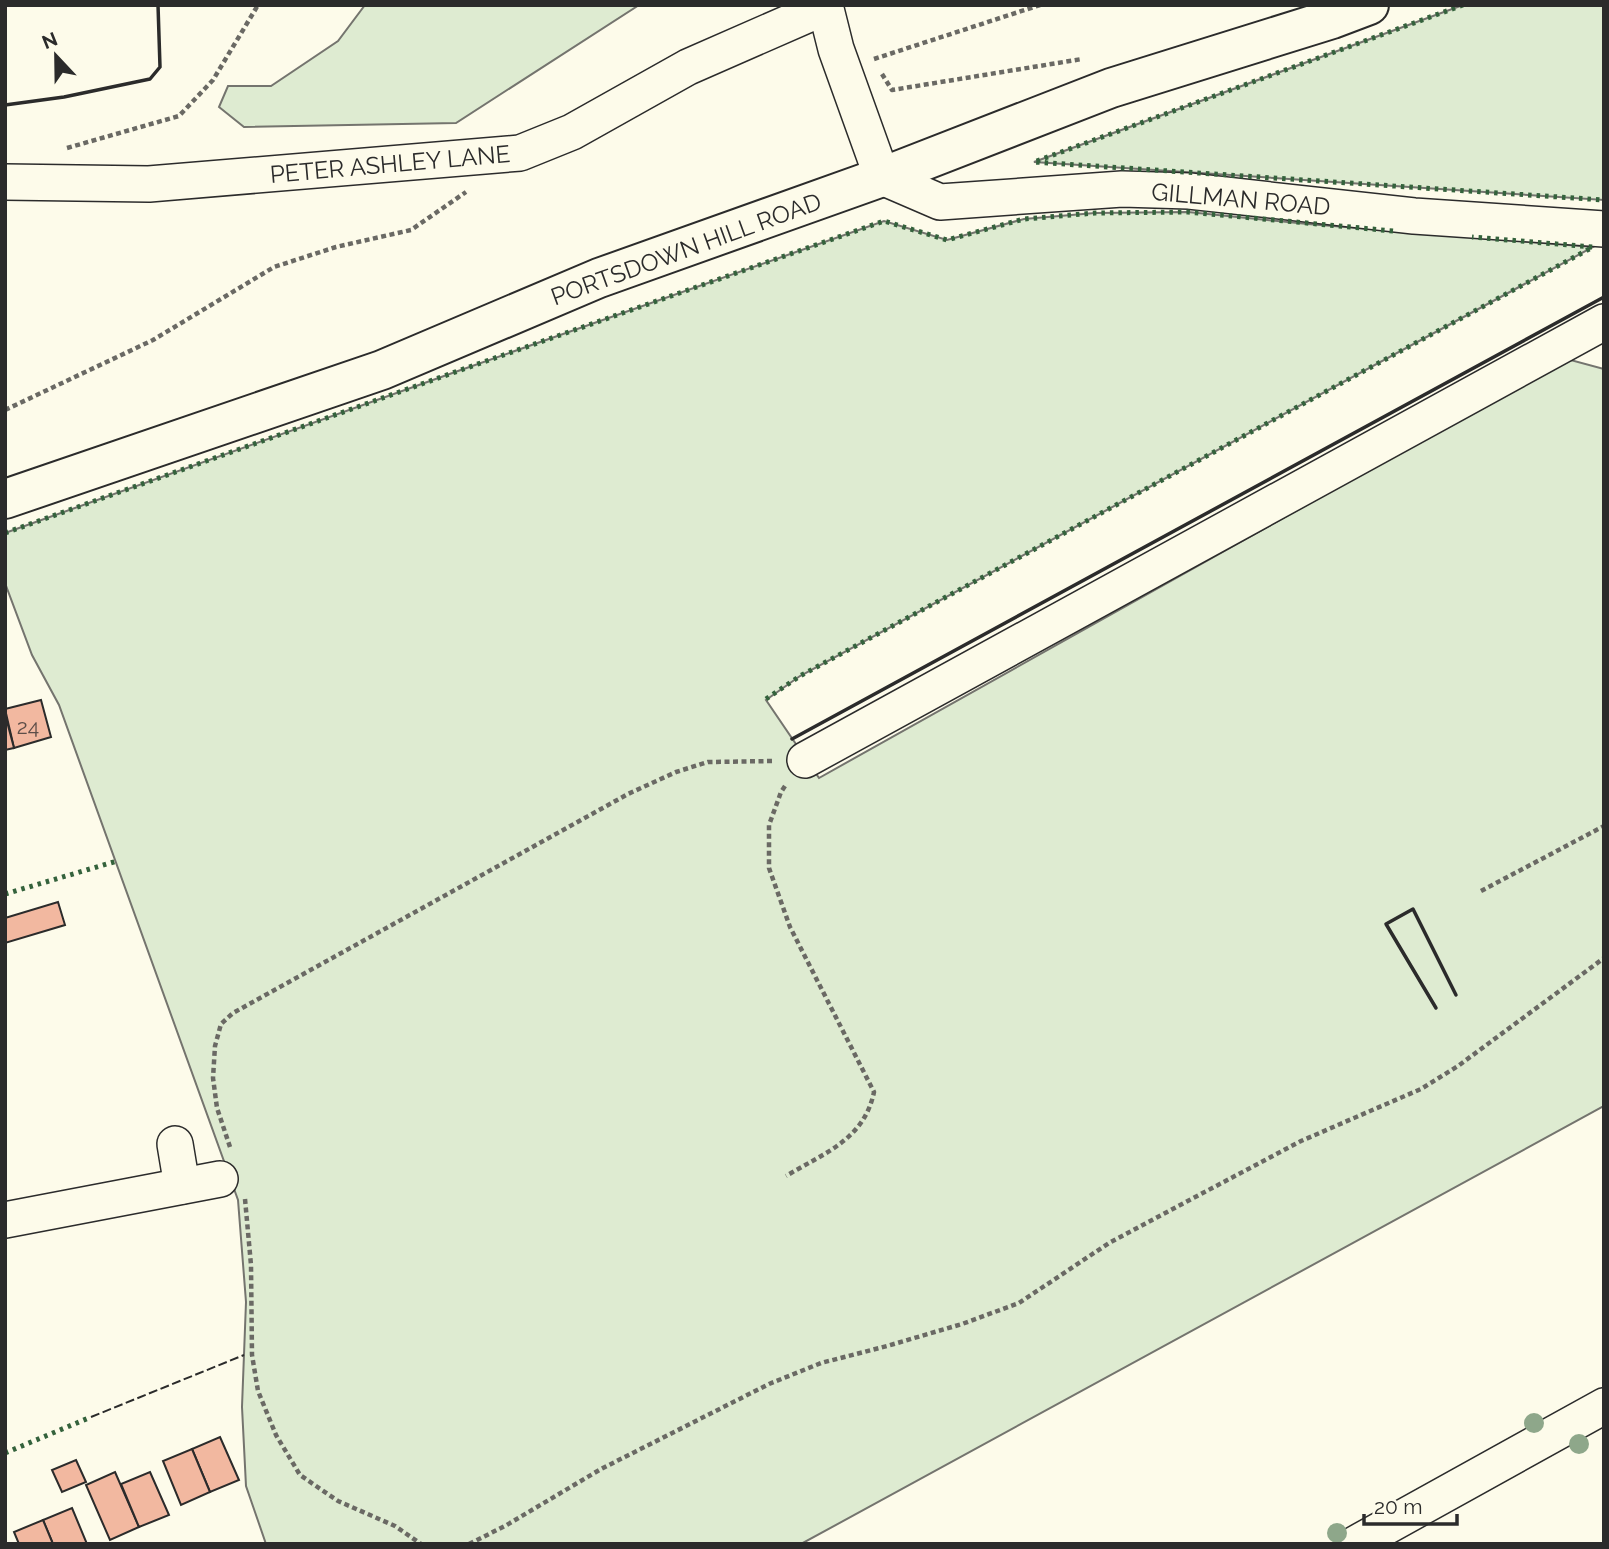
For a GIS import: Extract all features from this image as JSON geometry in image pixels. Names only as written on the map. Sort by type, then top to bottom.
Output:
[{"type":"main road","name":"PORTSDOWN HILL ROAD","points":[[5,499],[382,370],[599,278],[882,177],[1111,88],[1369,5]]},
{"type":"street","points":[[825,6],[836,49],[882,177]]},
{"type":"street","name":"PETER ASHLEY LANE","points":[[5,182],[149,184],[520,153],[572,132],[688,67],[825,6]]},
{"type":"street","name":"GILLMAN ROAD","points":[[882,177],[940,202],[1122,189],[1189,191],[1415,216],[1604,229]]},
{"type":"street","points":[[805,760],[1604,322]]},
{"type":"street","points":[[175,1144],[182,1186]]},
{"type":"street","points":[[5,1220],[182,1186],[233,1179]]},
{"type":"street","points":[[1355,1544],[1604,1406]]},
{"type":"path","points":[[59,151],[179,116],[213,80],[258,5]]},
{"type":"path","points":[[1040,5],[873,59],[892,90],[1094,57]]},
{"type":"path","points":[[5,410],[153,341],[274,267],[336,247],[411,230],[476,184]]},
{"type":"path","points":[[786,1175],[849,1139],[870,1111],[874,1092],[790,927],[769,868],[769,825],[781,792],[805,760]]},
{"type":"path","points":[[421,1544],[395,1526],[338,1501],[300,1475],[276,1435],[257,1391],[252,1355],[251,1265],[212,1078],[215,1046],[221,1024],[233,1013],[628,794],[676,772],[708,762],[805,760]]},
{"type":"path","points":[[1481,891],[1604,826]]},
{"type":"path","points":[[469,1544],[505,1526],[601,1469],[769,1384],[821,1363],[950,1328],[1019,1303],[1109,1243],[1184,1203],[1301,1141],[1421,1089],[1458,1066],[1604,958]]},
{"type":"green space","points":[[365,5],[639,5],[456,123],[244,127],[219,107],[228,86],[271,86],[338,41]]},
{"type":"green space","points":[[1463,5],[1604,5],[1604,200],[1034,162]]},
{"type":"green space","points":[[1188,212],[1593,247],[800,676],[766,700],[819,778],[1567,359],[1604,369],[1604,1106],[801,1544],[266,1544],[246,1486],[242,1407],[246,1302],[238,1200],[59,705],[32,655],[5,583],[5,533],[884,221],[947,240],[1024,219],[1095,213]]},
{"type":"building","points":[[41,700],[51,737],[14,748],[5,709]]},
{"type":"building","points":[[5,714],[14,748],[5,750]]},
{"type":"building","points":[[58,902],[65,925],[5,943],[5,918]]},
{"type":"building","points":[[220,1437],[239,1480],[210,1492],[192,1449]]},
{"type":"building","points":[[192,1449],[210,1492],[181,1505],[163,1461]]},
{"type":"building","points":[[76,1460],[86,1482],[62,1492],[52,1470]]},
{"type":"building","points":[[115,1472],[139,1527],[110,1540],[86,1485]]},
{"type":"building","points":[[150,1472],[169,1515],[139,1527],[121,1484]]},
{"type":"building","points":[[72,1508],[87,1544],[53,1544],[43,1520]]},
{"type":"building","points":[[43,1520],[53,1544],[19,1544],[14,1532]]},
{"type":"hedge","points":[[1463,5],[1034,162],[1604,200]]},
{"type":"hedge","points":[[5,533],[884,221],[947,240],[1024,219],[1095,213],[1188,212],[1393,231]]},
{"type":"hedge","points":[[766,699],[800,676],[1593,247],[1472,237]]},
{"type":"hedge","points":[[5,894],[117,861]]},
{"type":"hedge","points":[[5,1453],[91,1417]]},
{"type":"fence","points":[[91,1417],[244,1355]]},
{"type":"wall","points":[[5,105],[64,97],[150,79],[160,67],[158,5]]},
{"type":"wall","points":[[792,739],[1604,297]]},
{"type":"wall","points":[[1436,1008],[1386,924],[1413,909],[1456,995]]}]
